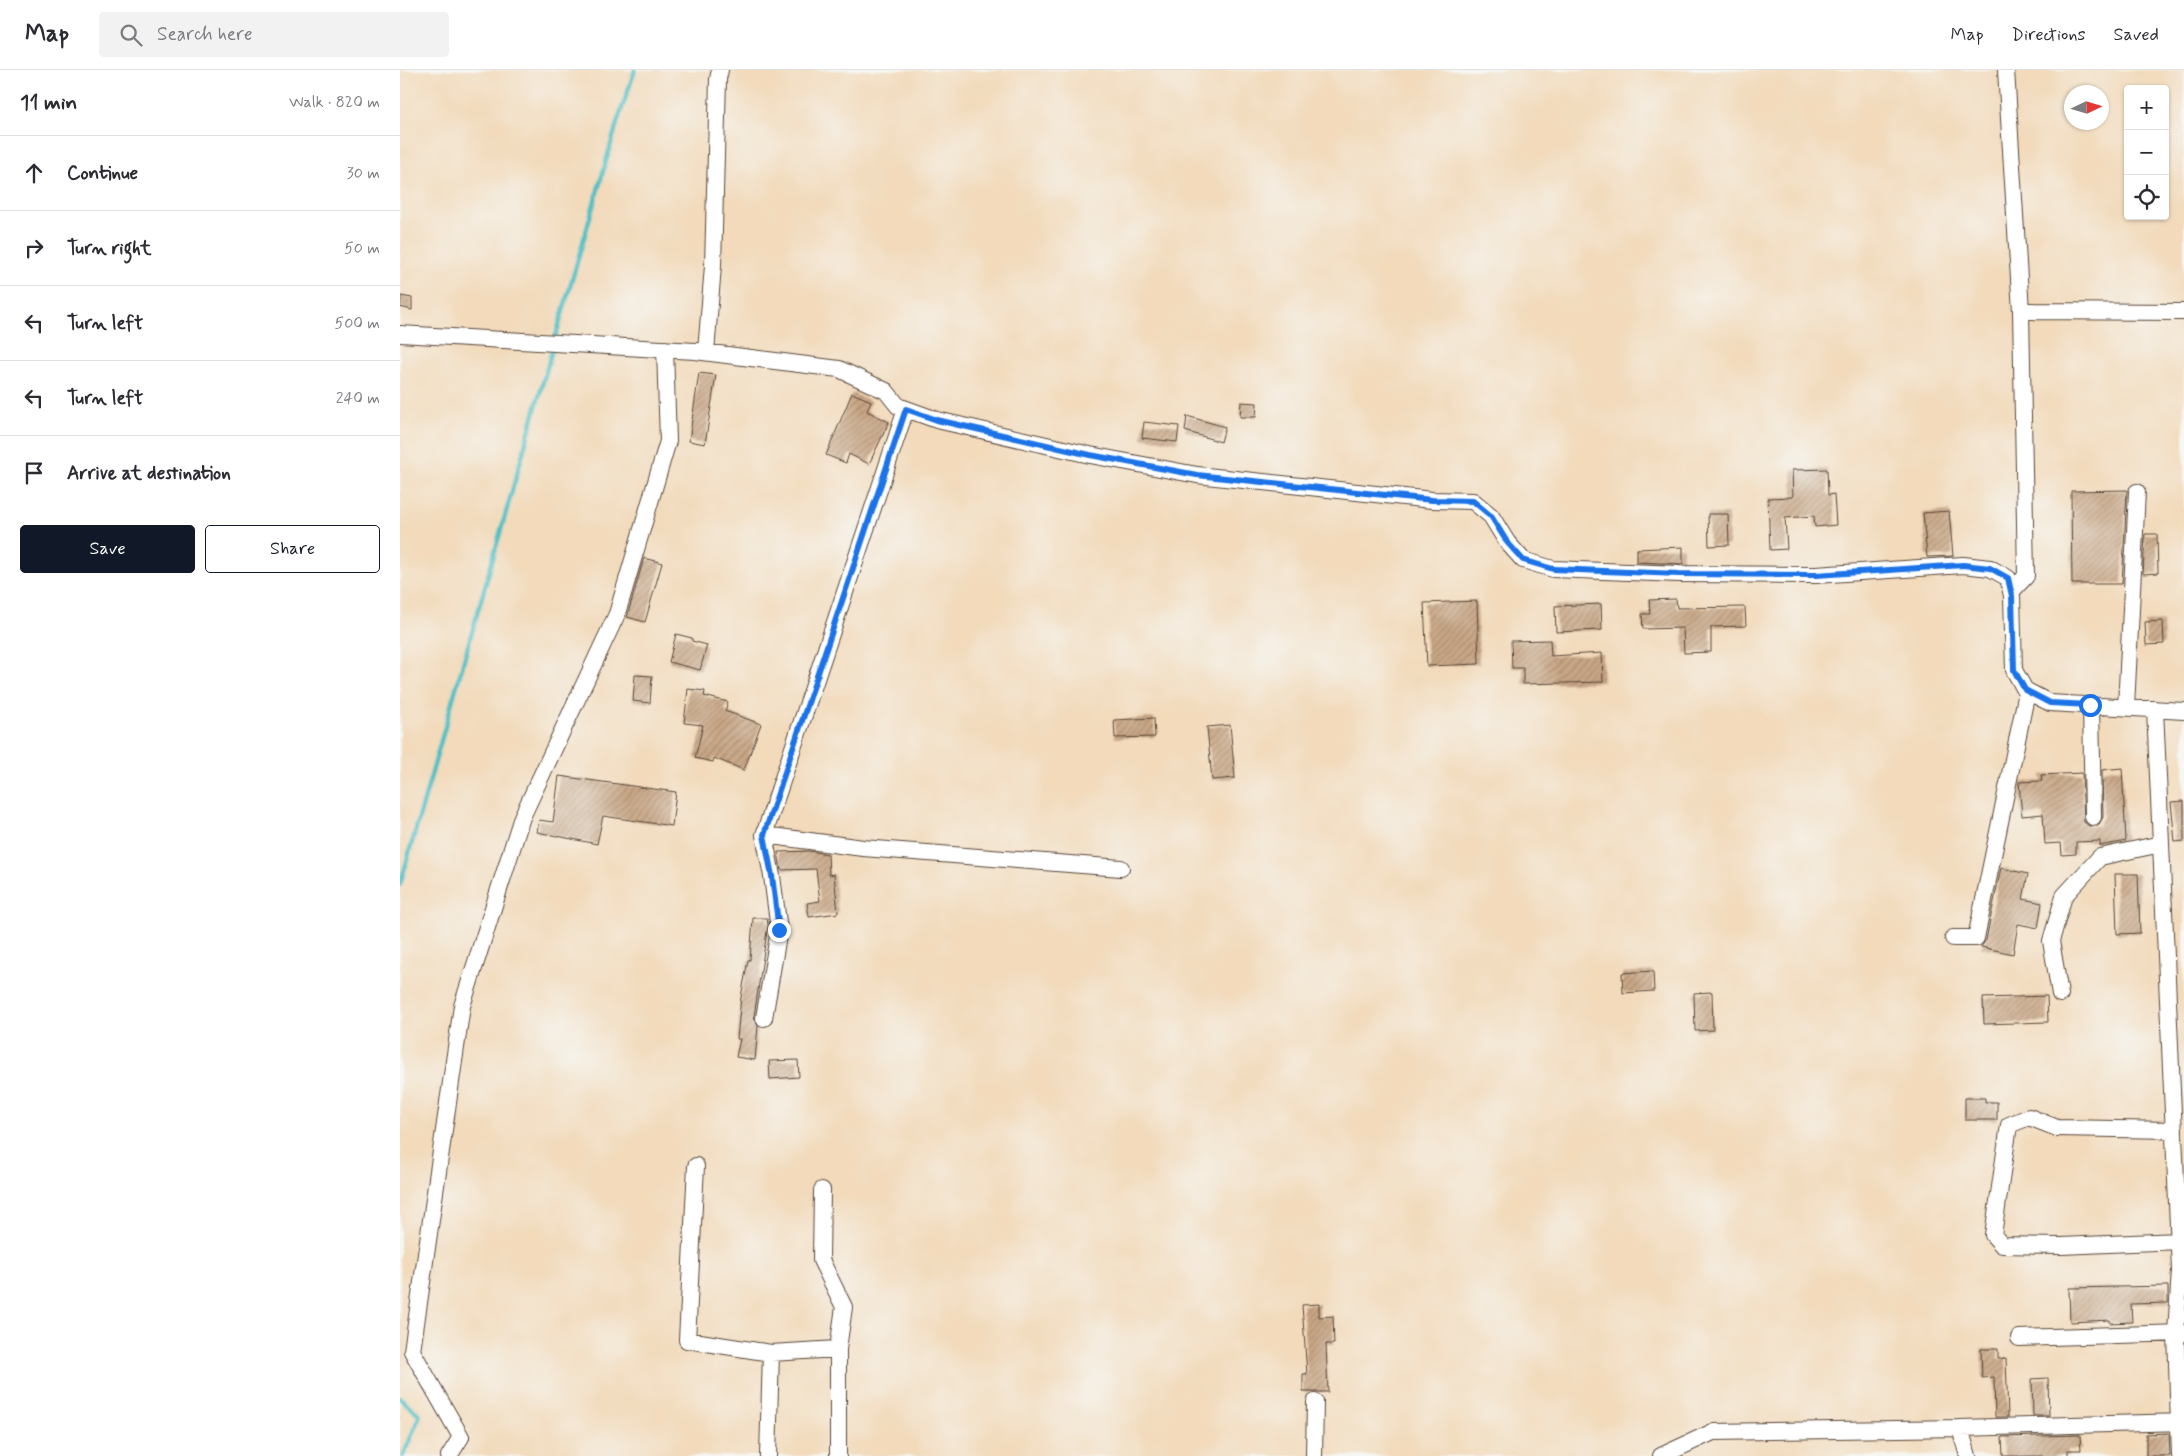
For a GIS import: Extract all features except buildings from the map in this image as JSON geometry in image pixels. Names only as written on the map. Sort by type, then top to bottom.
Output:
[{"type":"street","points":[[706,352],[713,266],[718,79],[720,70]]},
{"type":"street","points":[[2006,70],[2021,311],[2026,576],[2011,592]]},
{"type":"street","points":[[2021,311],[2184,312]]},
{"type":"street","points":[[400,334],[706,352],[839,369],[886,391],[898,406],[937,420],[1090,455],[1197,475],[1432,500],[1473,501],[1491,516],[1507,542],[1523,560],[1553,569],[1679,574],[1816,575],[1963,565],[1990,568],[2008,578],[2011,592],[2014,670],[2025,690],[2050,703],[2184,711]]},
{"type":"street","points":[[449,1456],[461,1437],[412,1351],[462,1006],[522,817],[617,614],[668,441],[665,349]]},
{"type":"street","points":[[764,1018],[779,930],[772,876],[764,835],[906,409]]},
{"type":"street","points":[[2126,707],[2138,492]]},
{"type":"street","points":[[1953,938],[1976,938],[2028,692]]},
{"type":"street","points":[[2090,705],[2094,817]]},
{"type":"street","points":[[2155,709],[2180,1270],[2180,1456]]},
{"type":"street","points":[[764,835],[862,848],[1121,868]]},
{"type":"street","points":[[2060,994],[2051,941],[2064,896],[2100,857],[2161,844]]},
{"type":"street","points":[[2174,1130],[2057,1128],[2029,1117],[2009,1125],[1993,1235],[2002,1245],[2061,1246],[2179,1241]]},
{"type":"street","points":[[696,1166],[687,1340],[771,1353],[838,1349]]},
{"type":"street","points":[[822,1190],[821,1260],[844,1307],[838,1349],[838,1456]]},
{"type":"street","points":[[2019,1338],[2180,1333]]},
{"type":"street","points":[[768,1456],[771,1353]]},
{"type":"street","points":[[1314,1456],[1315,1402]]},
{"type":"street","points":[[1661,1456],[1713,1432],[2181,1422]]},
{"type":"street","points":[[1960,1428],[1968,1456]]},
{"type":"waterway","points":[[555,339],[618,120],[635,70]]},
{"type":"waterway","points":[[400,885],[553,347]]},
{"type":"waterway","points":[[400,1398],[420,1415],[403,1456]]},
{"type":"route","points":[[779,930],[772,876],[764,835],[906,409],[937,420],[1090,455],[1197,475],[1432,500],[1473,501],[1491,516],[1507,542],[1523,560],[1553,569],[1679,574],[1816,575],[1963,565],[1990,568],[2008,578],[2012,596],[2014,670],[2025,690],[2050,703],[2090,705]]}]
